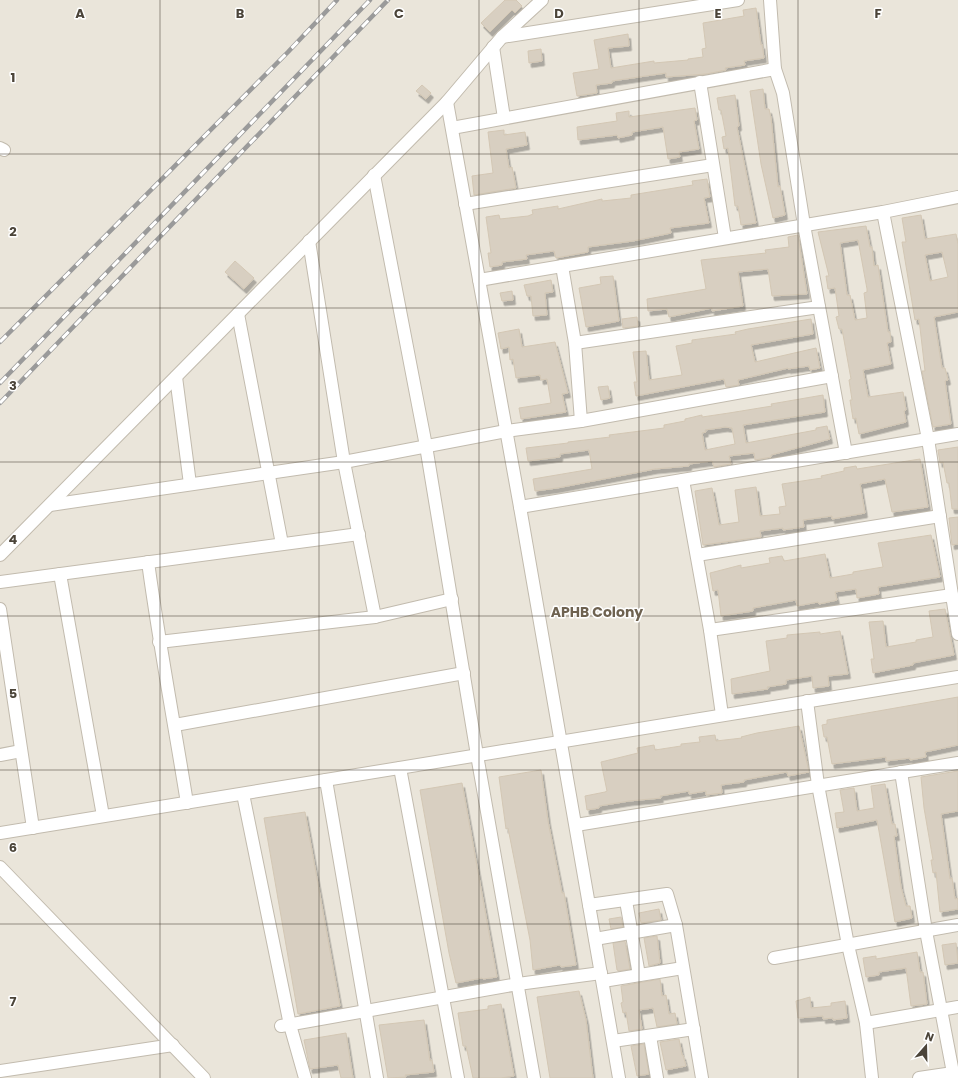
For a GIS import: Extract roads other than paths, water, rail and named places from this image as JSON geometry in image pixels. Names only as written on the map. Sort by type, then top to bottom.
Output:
[{"type":"street","points":[[0,555],[447,102],[502,37],[542,0]]},
{"type":"street","points":[[502,37],[738,0]]},
{"type":"street","points":[[770,0],[775,69],[783,93],[804,225],[846,453]]},
{"type":"street","points":[[493,47],[504,118]]},
{"type":"street","points":[[452,128],[775,69]]},
{"type":"street","points":[[700,82],[725,238]]},
{"type":"street","points":[[447,102],[576,825],[619,1078]]},
{"type":"street","points":[[465,204],[713,165]]},
{"type":"street","points":[[374,176],[426,446],[477,755],[534,1078]]},
{"type":"street","points":[[479,280],[883,212],[958,197]]},
{"type":"street","points":[[883,212],[928,439],[958,634]]},
{"type":"street","points":[[309,242],[344,462],[376,617]]},
{"type":"street","points":[[562,266],[575,343],[582,421]]},
{"type":"street","points":[[575,343],[819,307]]},
{"type":"street","points":[[238,314],[282,544]]},
{"type":"street","points":[[50,505],[344,462],[506,431],[582,421],[832,376]]},
{"type":"street","points":[[176,377],[190,484]]},
{"type":"street","points":[[520,508],[958,434]]},
{"type":"street","points":[[683,480],[710,630],[722,715]]},
{"type":"street","points":[[697,555],[940,516]]},
{"type":"street","points":[[0,582],[359,534]]},
{"type":"street","points":[[148,562],[159,642],[175,725],[186,803]]},
{"type":"street","points":[[60,574],[103,816]]},
{"type":"street","points":[[710,630],[952,595]]},
{"type":"street","points":[[159,642],[376,617],[452,599]]},
{"type":"street","points":[[0,609],[5,676],[21,751],[33,828]]},
{"type":"street","points":[[175,725],[464,673]]},
{"type":"street","points":[[0,833],[958,677]]},
{"type":"street","points":[[807,701],[818,785],[848,945],[866,1023],[872,1078]]},
{"type":"street","points":[[0,755],[21,751]]},
{"type":"street","points":[[576,825],[958,763]]},
{"type":"street","points":[[400,768],[458,1078]]},
{"type":"street","points":[[901,772],[926,931],[953,1076],[919,1078]]},
{"type":"street","points":[[326,780],[377,1078]]},
{"type":"street","points":[[243,794],[286,1025],[305,1078]]},
{"type":"street","points":[[0,867],[204,1078]]},
{"type":"street","points":[[589,905],[626,901],[667,894],[676,925],[702,1078]]},
{"type":"street","points":[[626,901],[639,975]]},
{"type":"street","points":[[595,939],[676,925]]},
{"type":"street","points":[[774,958],[958,925]]},
{"type":"street","points":[[286,1025],[518,984],[639,975],[683,968]]},
{"type":"street","points":[[866,1023],[958,1007]]},
{"type":"street","points":[[613,1041],[694,1029]]},
{"type":"street","points":[[650,1036],[657,1078]]},
{"type":"street","points":[[0,1071],[173,1045]]},
{"type":"railway","points":[[0,342],[288,52],[337,0]]},
{"type":"railway","points":[[0,383],[370,0]]},
{"type":"railway","points":[[0,403],[388,0]]},
{"type":"district","name":"APHB Colony","points":[[597,612]]}]
